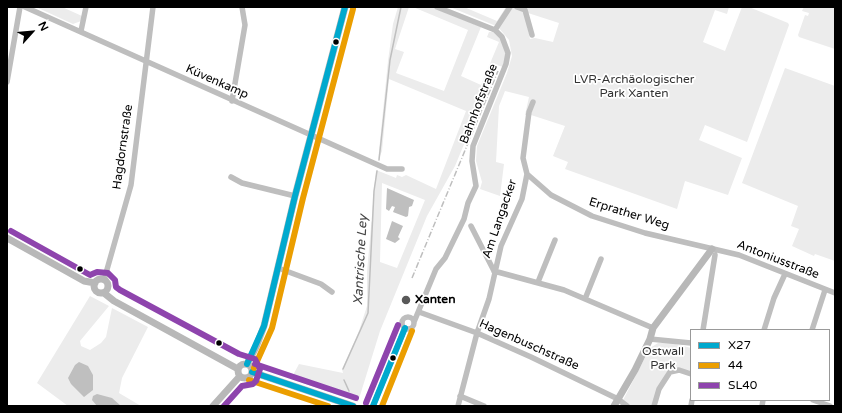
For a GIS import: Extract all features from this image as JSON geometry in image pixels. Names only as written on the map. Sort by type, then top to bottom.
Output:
[{"type":"street","points":[[7,82],[20,7]]},
{"type":"street","name":"Küvenkamp","points":[[25,7],[386,169],[402,169]]},
{"type":"street","points":[[81,31],[86,7]]},
{"type":"street","name":"Hagdornstraße","points":[[104,280],[131,185],[153,7]]},
{"type":"street","points":[[232,101],[244,25],[242,7]]},
{"type":"street","points":[[213,406],[242,368],[263,332],[295,196],[345,7]]},
{"type":"street","points":[[437,7],[494,30],[510,7]]},
{"type":"street","points":[[517,7],[525,10],[532,35]]},
{"type":"street","name":"Bahnhofstraße","points":[[405,328],[412,328],[436,269],[451,247],[476,186],[472,161],[473,146],[506,64],[507,47],[502,37],[494,30]]},
{"type":"street","points":[[527,174],[523,158],[529,112],[533,102]]},
{"type":"street","name":"Erprather Weg","points":[[527,174],[551,195],[592,216],[645,233],[714,252]]},
{"type":"street","name":"Am Langacker","points":[[458,406],[488,299],[501,246],[522,199],[527,174]]},
{"type":"street","points":[[231,177],[242,183],[295,196]]},
{"type":"street","name":"Am Langacker","points":[[471,226],[494,271]]},
{"type":"street","points":[[7,238],[84,281],[94,285],[98,293],[106,292]]},
{"type":"street","points":[[538,282],[555,240]]},
{"type":"street","points":[[7,242],[87,286],[94,285],[98,280],[104,280],[108,284],[106,292],[111,299],[242,368],[252,368],[252,372],[353,406]]},
{"type":"street","points":[[614,406],[650,339],[653,328],[714,252]]},
{"type":"street","points":[[703,329],[714,252]]},
{"type":"street","name":"Antoniusstraße","points":[[714,252],[739,255],[835,293]]},
{"type":"street","points":[[585,298],[601,259]]},
{"type":"street","points":[[278,268],[321,284],[332,292]]},
{"type":"street","points":[[494,271],[538,282],[585,298],[653,328]]},
{"type":"street","points":[[764,329],[774,298],[785,274]]},
{"type":"street","points":[[812,329],[825,290]]},
{"type":"street","name":"Hagenbuschstraße","points":[[419,312],[477,334],[531,357],[618,399],[627,406]]},
{"type":"street","points":[[373,406],[405,328],[403,325],[404,319],[410,318],[414,322]]},
{"type":"street","points":[[650,339],[690,343]]},
{"type":"street","points":[[242,368],[248,377],[252,372]]},
{"type":"street","points":[[654,406],[659,389],[670,372],[679,370],[690,374]]},
{"type":"street","points":[[460,396],[484,406]]},
{"type":"street","points":[[816,401],[828,406]]},
{"type":"green space","points":[[36,7],[62,7],[82,16],[81,21],[73,24]]},
{"type":"green space","points":[[398,7],[409,7],[395,49],[404,52],[396,73],[444,91],[468,30],[413,7],[431,7],[481,27],[461,76],[481,85],[499,42],[487,37],[489,32],[493,32],[502,41],[506,56],[503,67],[497,65],[455,166],[427,216],[380,331],[358,402],[291,379],[299,364],[343,373],[342,369],[359,331],[367,306],[367,272],[376,170],[396,178],[397,175],[402,177],[406,175],[436,189],[466,111],[389,79],[382,151],[378,161],[393,24]],"holes":[[[382,183],[425,200],[397,268],[380,262]]]},
{"type":"green space","points":[[450,7],[464,7],[497,21],[506,7],[508,7],[496,26]]},
{"type":"green space","name":"LVR-Archäologischer Park Xanten","points":[[512,7],[524,11],[530,39],[535,38],[553,42],[559,23],[528,13],[523,7],[729,7],[727,14],[715,10],[703,42],[725,51],[742,7],[749,7],[788,23],[789,25],[747,142],[705,125],[699,140],[742,158],[728,195],[685,181],[677,209],[565,169],[568,162],[553,156],[565,126],[531,115],[525,115],[529,97],[505,91],[499,106],[496,162],[504,164],[500,196],[480,189],[482,182],[476,161],[477,146],[507,73],[512,56],[509,40],[498,27]]},
{"type":"green space","points":[[804,7],[835,7],[835,49],[799,37],[798,35],[805,15],[808,16],[809,13],[802,11]]},
{"type":"green space","points":[[785,68],[835,86],[835,261],[815,254],[814,256],[792,246],[799,229],[791,226],[798,206],[742,183]]},
{"type":"green space","points":[[90,296],[109,306],[80,341],[81,346],[90,350],[101,343],[106,337],[112,308],[148,327],[122,378],[119,393],[141,406],[68,406],[37,383]]},
{"type":"green space","name":"Ostwall Park","points":[[658,343],[672,343],[690,348],[690,374],[670,372],[654,406],[620,406],[650,348]]},
{"type":"shaded area","points":[[387,188],[414,200],[412,206],[409,207],[408,216],[406,217],[393,212],[395,207],[392,206],[389,211],[386,209]]},
{"type":"shaded area","points":[[392,221],[403,226],[398,237],[400,239],[395,243],[386,239]]},
{"type":"shaded area","points":[[79,362],[88,366],[93,375],[93,390],[84,397],[71,384],[68,378],[75,365]]},
{"type":"shaded area","points":[[97,394],[112,398],[121,406],[97,406],[92,400],[93,396]]},
{"type":"waterway","name":"Xantrische Ley","points":[[379,160],[390,60],[401,7]]},
{"type":"waterway","name":"Xantrische Ley","points":[[343,369],[368,313],[374,191],[377,171]]},
{"type":"waterway","name":"Xantrische Ley","points":[[344,380],[349,391]]},
{"type":"railway","points":[[412,278],[498,71]]},
{"type":"transit line","name":"X27","points":[[247,364],[264,326],[295,196],[345,7]]},
{"type":"transit line","name":"44","points":[[254,368],[272,328],[303,198],[353,9]]},
{"type":"transit line","name":"SL40","points":[[11,231],[90,275],[97,272],[108,273],[115,280],[116,287],[120,290],[239,354],[255,359],[260,369],[256,381],[253,384],[242,386],[224,406]]},
{"type":"transit line","name":"SL40","points":[[366,403],[398,325]]},
{"type":"transit line","name":"X27","points":[[373,406],[405,328]]},
{"type":"transit line","name":"44","points":[[382,406],[412,331]]},
{"type":"transit line","name":"SL40","points":[[255,364],[356,398]]},
{"type":"transit line","name":"X27","points":[[252,372],[353,406]]},
{"type":"transit line","name":"44","points":[[249,380],[328,406]]},
{"type":"place","name":"Xanten","points":[[406,300]]}]
